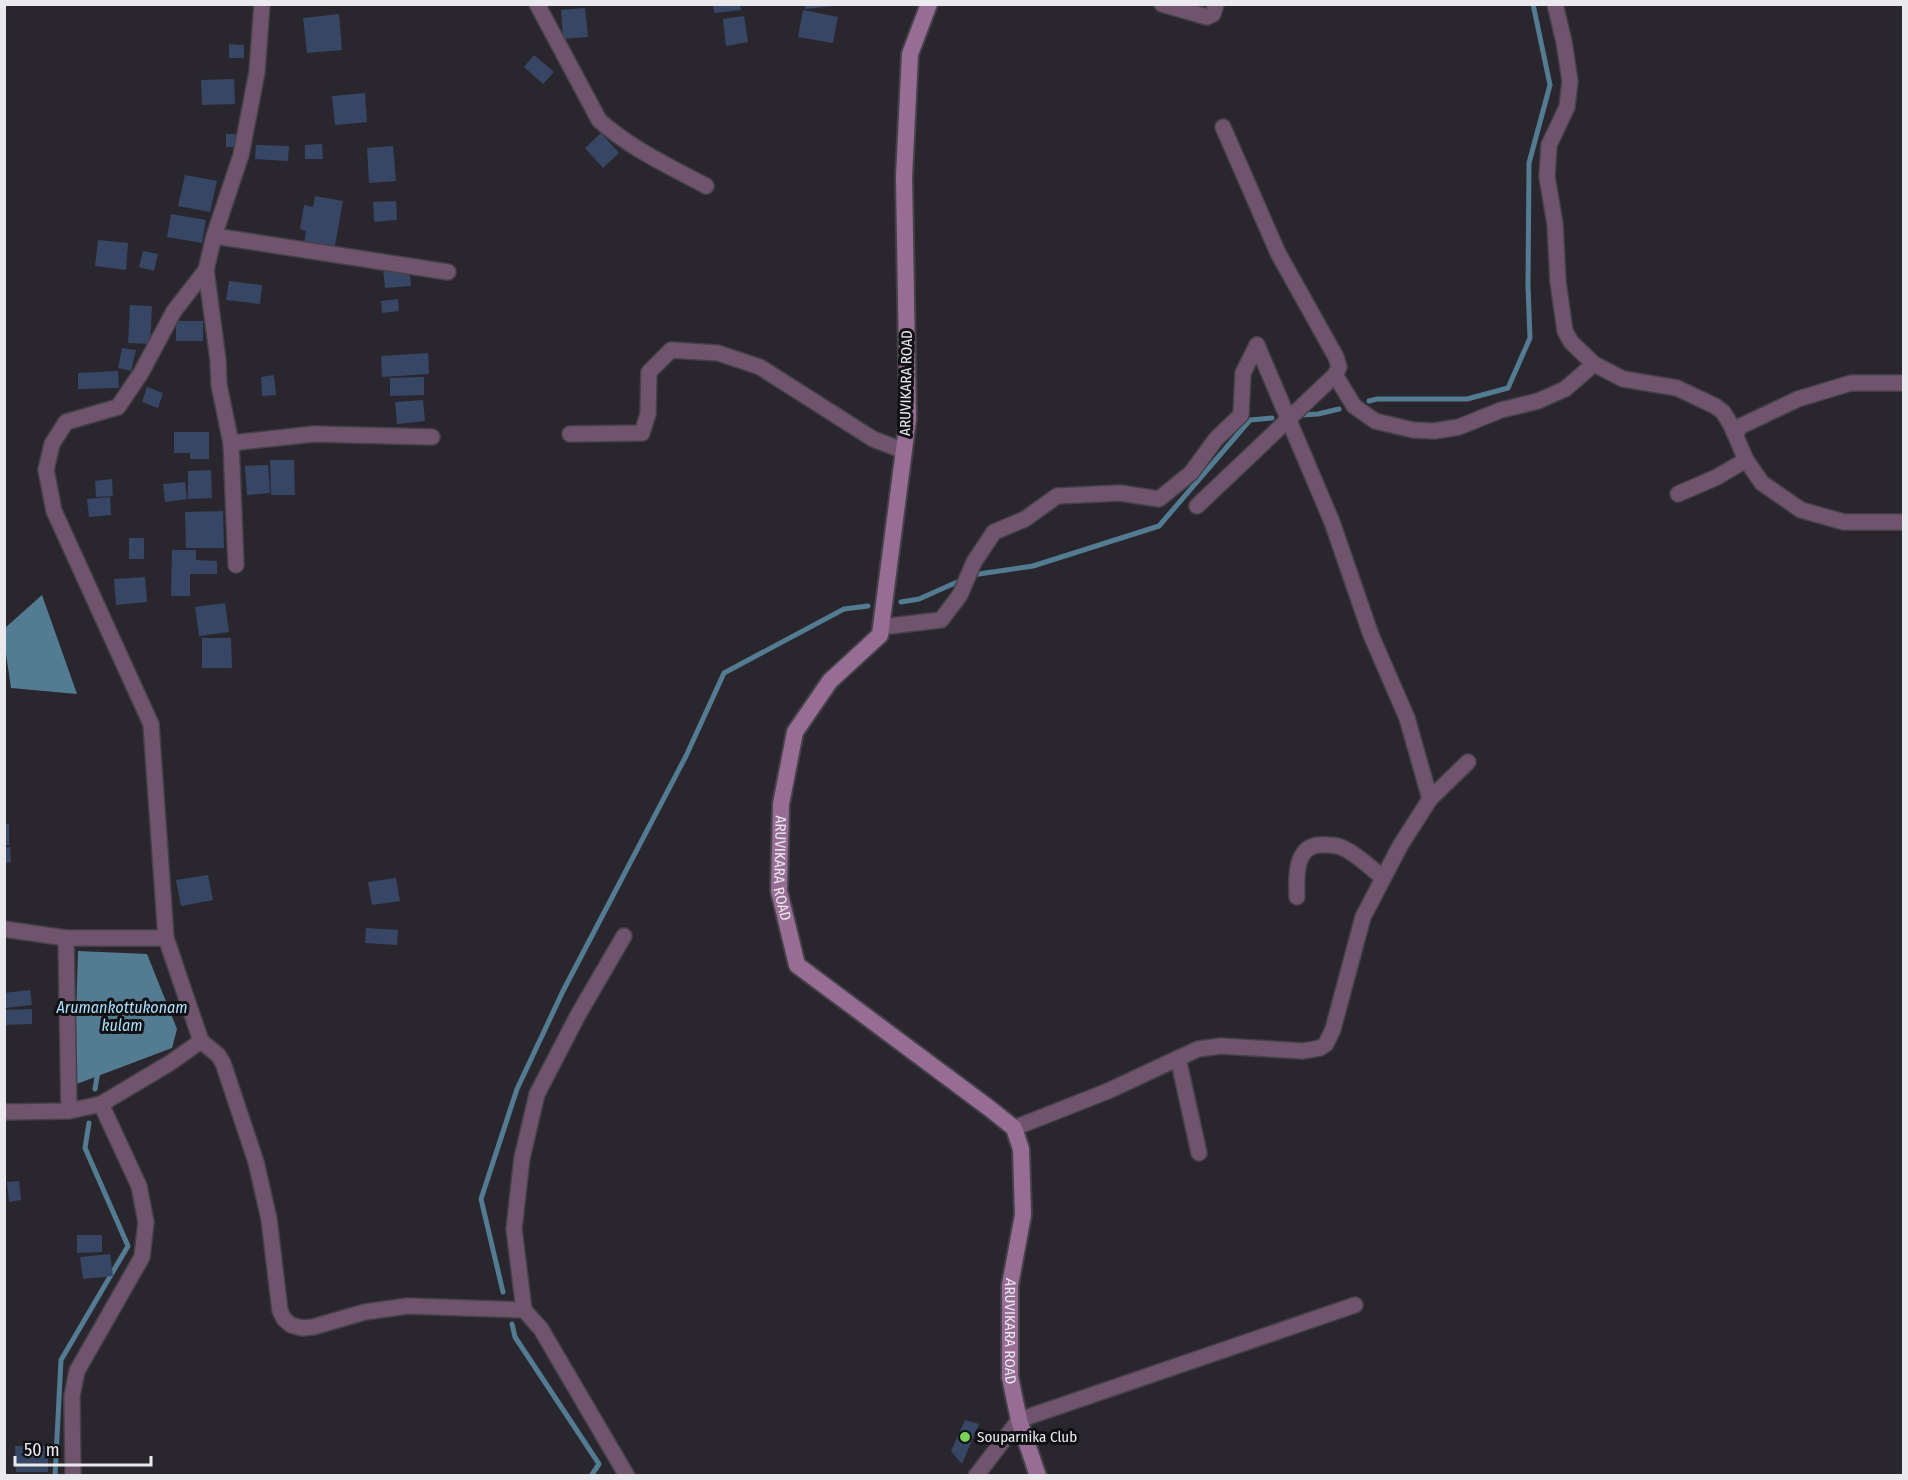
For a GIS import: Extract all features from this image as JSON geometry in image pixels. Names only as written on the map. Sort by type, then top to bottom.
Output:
[{"type":"main road","name":"ARUVIKARA ROAD","points":[[929,4],[910,54],[904,177],[908,419],[880,635],[830,681],[795,732],[781,804],[779,891],[797,965],[980,1100],[1014,1128],[1023,1164],[1023,1215],[1011,1285],[1010,1377],[1019,1420],[1038,1476]]},
{"type":"street","points":[[236,565],[231,443],[219,385],[218,360],[206,270],[214,236],[241,155],[257,72],[262,4]]},
{"type":"street","points":[[537,4],[599,120],[640,151],[706,186]]},
{"type":"street","points":[[1162,4],[1207,17],[1213,14],[1216,4]]},
{"type":"street","points":[[1555,4],[1564,42],[1569,81],[1567,107],[1549,145],[1547,177],[1555,224],[1558,282],[1565,331],[1571,342],[1594,364],[1623,379],[1677,388],[1706,400],[1723,412],[1746,460],[1762,483],[1801,510],[1844,522],[1904,522]]},
{"type":"street","points":[[1197,506],[1335,375],[1339,367],[1278,253],[1223,127]]},
{"type":"street","points":[[214,236],[448,272]]},
{"type":"street","points":[[206,270],[174,311],[141,373],[118,407],[66,422],[52,444],[46,470],[54,511],[151,724],[166,938],[201,1041],[218,1055],[223,1064],[256,1162],[269,1219],[280,1311],[291,1325],[313,1328],[365,1312],[408,1306],[524,1310]]},
{"type":"street","points":[[881,627],[941,620],[960,595],[974,562],[994,532],[1024,519],[1057,496],[1120,493],[1159,499],[1191,473],[1216,439],[1241,416],[1244,373],[1257,345],[1332,522],[1371,635],[1407,718],[1430,799]]},
{"type":"street","points":[[570,434],[642,433],[648,414],[649,372],[671,350],[718,353],[760,367],[827,407],[873,439],[904,451]]},
{"type":"street","points":[[1335,375],[1354,406],[1375,421],[1413,430],[1434,431],[1459,427],[1501,410],[1538,401],[1565,389],[1594,364]]},
{"type":"street","points":[[1736,436],[1739,427],[1798,399],[1851,383],[1904,383]]},
{"type":"street","points":[[231,443],[314,434],[432,437]]},
{"type":"street","points":[[1678,494],[1717,477],[1746,460]]},
{"type":"street","points":[[1014,1128],[1108,1091],[1198,1049],[1221,1046],[1303,1051],[1320,1048],[1326,1044],[1333,1029],[1363,917],[1400,846],[1430,799],[1468,762]]},
{"type":"street","points":[[1297,897],[1296,878],[1302,853],[1316,844],[1345,848],[1383,878]]},
{"type":"street","points":[[4,929],[66,938],[166,938]]},
{"type":"street","points":[[624,936],[578,1015],[537,1094],[522,1158],[514,1229],[524,1310],[541,1329],[626,1475]]},
{"type":"street","points":[[66,938],[69,1110]]},
{"type":"street","points":[[4,1112],[69,1110],[101,1104],[170,1063],[201,1041]]},
{"type":"street","points":[[1178,1058],[1199,1153]]},
{"type":"street","points":[[72,1476],[72,1396],[77,1371],[142,1257],[146,1222],[140,1186],[101,1104]]},
{"type":"street","points":[[976,1476],[1019,1420],[1355,1305]]},
{"type":"water","points":[[42,595],[77,694],[11,688],[5,647],[5,628]]},
{"type":"water","name":"Arumankottukonam kulam","points":[[78,951],[147,954],[177,1029],[172,1048],[74,1085]]},
{"type":"building","points":[[713,4],[740,4],[741,10],[714,13]]},
{"type":"building","points":[[805,4],[834,4],[834,6],[805,9]]},
{"type":"building","points":[[585,8],[588,37],[563,39],[561,10]]},
{"type":"building","points":[[803,10],[838,17],[833,43],[798,37]]},
{"type":"building","points":[[339,14],[342,50],[307,53],[303,18]]},
{"type":"building","points":[[744,16],[748,42],[726,46],[723,19]]},
{"type":"building","points":[[229,44],[244,45],[244,58],[229,58]]},
{"type":"building","points":[[534,55],[554,72],[543,84],[524,67]]},
{"type":"building","points":[[234,79],[235,104],[202,105],[201,80]]},
{"type":"building","points":[[365,93],[367,122],[335,125],[332,96]]},
{"type":"building","points":[[601,133],[619,153],[603,168],[585,148]]},
{"type":"building","points":[[226,134],[236,134],[236,147],[226,147]]},
{"type":"building","points":[[322,144],[323,159],[305,159],[305,145]]},
{"type":"building","points":[[256,145],[289,146],[288,161],[255,159]]},
{"type":"building","points":[[393,146],[396,181],[369,183],[367,148]]},
{"type":"building","points":[[185,175],[217,181],[210,212],[178,206]]},
{"type":"building","points":[[315,196],[343,201],[334,251],[304,245],[306,231],[300,229],[304,205],[313,207]]},
{"type":"building","points":[[396,201],[397,220],[374,222],[373,202]]},
{"type":"building","points":[[171,214],[206,220],[202,243],[167,237]]},
{"type":"building","points":[[98,240],[128,243],[126,270],[95,266]]},
{"type":"building","points":[[143,251],[158,254],[154,271],[139,267]]},
{"type":"building","points":[[409,266],[411,286],[385,288],[383,268]]},
{"type":"building","points":[[229,281],[262,285],[260,304],[226,300]]},
{"type":"building","points":[[398,299],[399,311],[382,313],[381,301]]},
{"type":"building","points":[[130,305],[152,306],[150,344],[128,343]]},
{"type":"building","points":[[176,321],[203,321],[203,341],[176,341]]},
{"type":"building","points":[[122,348],[136,350],[131,371],[118,368]]},
{"type":"building","points":[[428,353],[429,374],[382,377],[381,356]]},
{"type":"building","points":[[118,371],[119,388],[78,389],[78,373]]},
{"type":"building","points":[[274,375],[276,395],[262,396],[261,377]]},
{"type":"building","points":[[424,377],[424,395],[390,396],[390,378]]},
{"type":"building","points":[[147,387],[163,393],[158,408],[142,402]]},
{"type":"building","points":[[423,400],[425,421],[397,424],[395,402]]},
{"type":"building","points":[[174,432],[209,432],[209,459],[190,459],[190,453],[174,453]]},
{"type":"building","points":[[270,460],[294,460],[295,495],[271,495]]},
{"type":"building","points":[[268,465],[270,493],[247,495],[245,466]]},
{"type":"building","points":[[211,470],[212,498],[188,499],[188,471]]},
{"type":"building","points":[[112,479],[113,496],[96,497],[95,481]]},
{"type":"building","points":[[185,482],[187,499],[165,502],[163,484]]},
{"type":"building","points":[[110,497],[111,515],[89,517],[87,499]]},
{"type":"building","points":[[223,511],[224,548],[186,548],[185,512]]},
{"type":"building","points":[[129,538],[144,538],[144,559],[129,559]]},
{"type":"building","points":[[172,550],[196,550],[196,560],[217,561],[217,574],[190,574],[190,596],[171,596]]},
{"type":"building","points":[[145,577],[147,602],[116,605],[114,579]]},
{"type":"building","points":[[225,603],[229,632],[199,636],[195,607]]},
{"type":"building","points":[[202,638],[231,638],[232,668],[202,668]]},
{"type":"building","points":[[4,824],[9,824],[9,845],[4,845]]},
{"type":"building","points":[[10,847],[11,862],[4,863],[4,848]]},
{"type":"building","points":[[208,875],[213,900],[181,906],[176,880]]},
{"type":"building","points":[[396,878],[400,901],[372,905],[368,882]]},
{"type":"building","points":[[366,928],[398,930],[397,945],[365,943]]},
{"type":"building","points":[[30,990],[32,1005],[4,1008],[4,993]]},
{"type":"building","points":[[32,1009],[32,1024],[5,1025],[4,1010]]},
{"type":"building","points":[[19,1181],[21,1200],[9,1202],[7,1182]]},
{"type":"building","points":[[77,1235],[102,1235],[102,1252],[77,1253]]},
{"type":"building","points":[[110,1254],[113,1276],[83,1279],[80,1257]]},
{"type":"building","name":"Souparnika Club","points":[[965,1420],[979,1424],[962,1464],[951,1451]]},
{"type":"building","points":[[15,1446],[48,1446],[48,1472],[16,1472]]},
{"type":"waterway","points":[[1369,401],[1377,399],[1467,399],[1508,388],[1530,338],[1529,163],[1550,85],[1533,4]]},
{"type":"waterway","points":[[1302,415],[1339,409]]},
{"type":"waterway","points":[[972,575],[1033,566],[1159,526],[1250,420],[1272,418]]},
{"type":"waterway","points":[[901,602],[919,599],[964,579]]},
{"type":"waterway","points":[[503,1292],[481,1199],[517,1089],[563,991],[686,756],[724,673],[844,609],[868,606]]},
{"type":"waterway","points":[[95,1089],[98,1071]]},
{"type":"waterway","points":[[55,1476],[61,1360],[128,1246],[85,1148],[89,1123]]},
{"type":"waterway","points":[[512,1324],[515,1337],[599,1464],[591,1476]]},
{"type":"place","name":"Souparnika Club","points":[[965,1437]]}]
